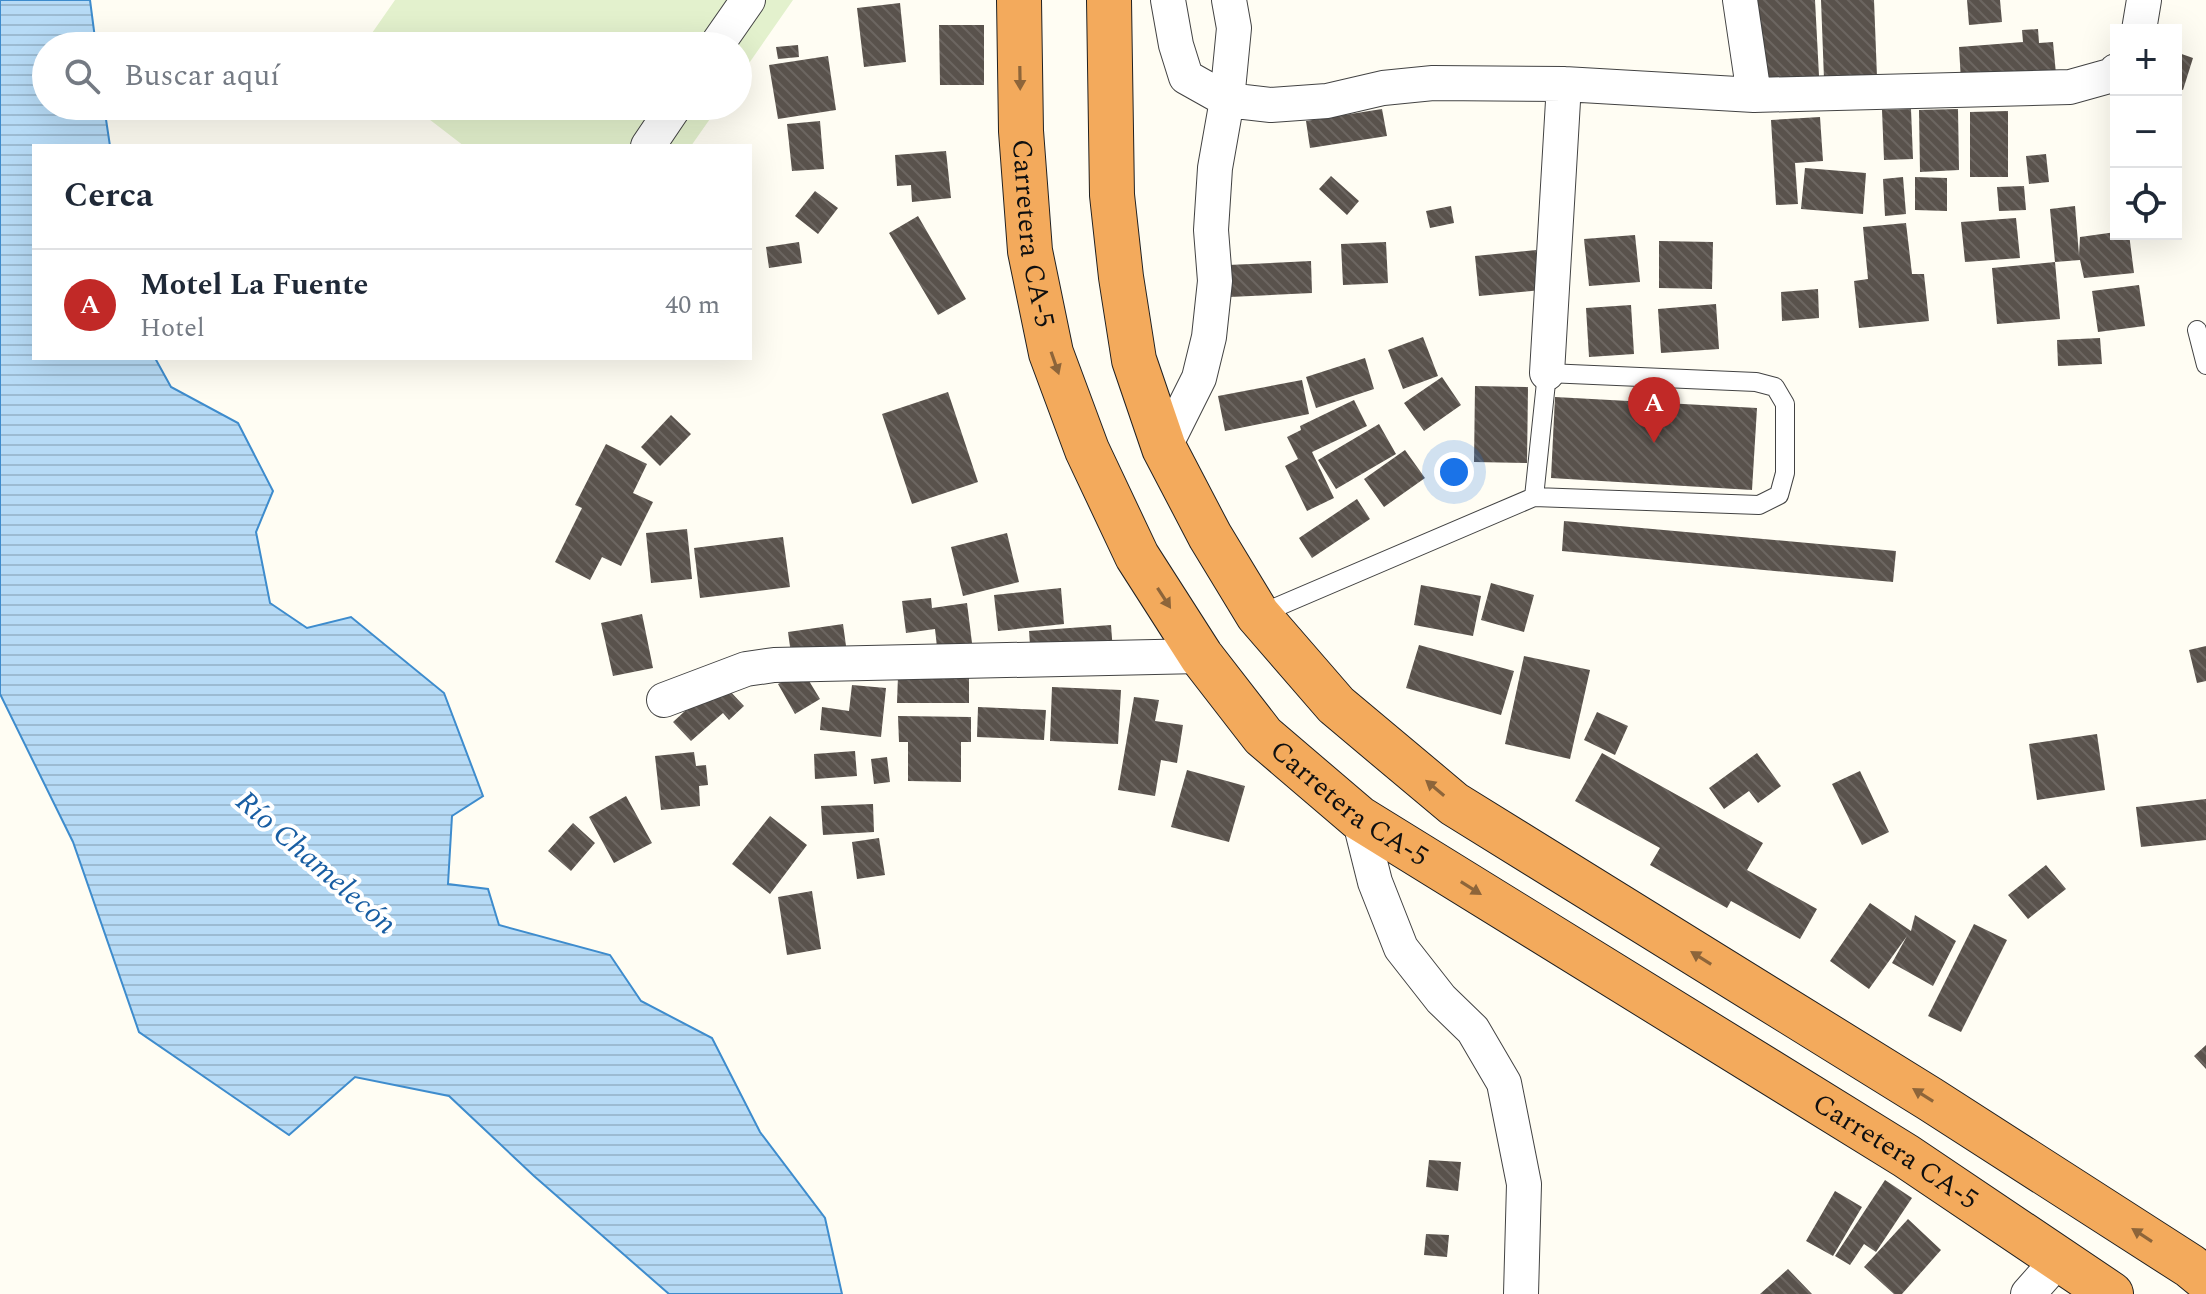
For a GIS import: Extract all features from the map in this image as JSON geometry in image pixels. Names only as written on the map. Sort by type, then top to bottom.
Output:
[{"type":"highway","name":"Carretera CA-5","points":[[1019,0],[1021,131],[1030,251],[1051,353],[1087,450],[1137,556],[1201,656],[1263,736],[1359,818],[1906,1156],[2111,1294]]},
{"type":"highway","points":[[1109,0],[1112,195],[1134,360],[1164,448],[1210,536],[1258,615],[1336,705],[1454,804],[1943,1108],[2206,1279]]},
{"type":"street","points":[[726,32],[748,0]]},
{"type":"street","points":[[1168,0],[1176,45],[1186,77],[1227,100],[1271,105],[1327,101],[1383,88],[1433,83],[1564,84],[1754,95],[2070,87],[2110,76]]},
{"type":"street","points":[[1164,448],[1199,378],[1209,337],[1215,281],[1211,230],[1215,168],[1227,100],[1234,28],[1229,0]]},
{"type":"street","points":[[1740,0],[1754,95]]},
{"type":"street","points":[[2140,24],[2144,0]]},
{"type":"street","points":[[1547,373],[1564,84]]},
{"type":"street","points":[[649,144],[666,120]]},
{"type":"street","points":[[664,700],[746,669],[774,665],[1201,656]]},
{"type":"street","points":[[1359,818],[1375,882],[1401,948],[1441,999],[1473,1030],[1504,1083],[1524,1184],[1521,1294]]},
{"type":"street","points":[[2028,1294],[2059,1259]]},
{"type":"lane","points":[[2197,330],[2206,365]]},
{"type":"lane","points":[[1258,615],[1534,497],[1759,505],[1779,495],[1785,473],[1785,404],[1775,387],[1756,382],[1547,373],[1534,497]]},
{"type":"green space","points":[[395,0],[793,0],[752,59],[752,32],[373,32]]},
{"type":"green space","points":[[430,120],[709,120],[692,144],[461,144]]},
{"type":"water","name":"Río Chamelecón","points":[[0,0],[90,0],[94,32],[32,32],[32,120],[106,120],[110,144],[32,144],[32,360],[156,360],[171,387],[238,423],[273,491],[256,532],[270,603],[307,628],[351,617],[444,693],[483,796],[452,816],[448,884],[488,889],[499,925],[610,955],[641,1001],[712,1038],[760,1132],[825,1218],[842,1294],[669,1294],[534,1176],[449,1096],[355,1077],[289,1135],[139,1032],[73,842],[0,694]]},
{"type":"building","points":[[1751,0],[1815,0],[1819,76],[1756,80]]},
{"type":"building","points":[[1821,0],[1874,0],[1877,77],[1824,79]]},
{"type":"building","points":[[1967,0],[2000,0],[2002,22],[1969,25]]},
{"type":"building","points":[[900,3],[906,62],[864,67],[857,8]]},
{"type":"building","points":[[939,25],[984,25],[984,85],[940,85]]},
{"type":"building","points":[[2038,29],[2039,43],[2053,42],[2056,74],[1961,81],[1959,47],[2023,42],[2022,30]]},
{"type":"building","points":[[798,45],[799,57],[778,59],[776,47]]},
{"type":"building","points":[[2182,54],[2193,58],[2182,90]]},
{"type":"building","points":[[828,56],[836,110],[778,119],[769,65]]},
{"type":"building","points":[[1382,109],[1387,136],[1310,148],[1306,121]]},
{"type":"building","points":[[1911,109],[1913,159],[1884,160],[1882,110]]},
{"type":"building","points":[[1958,109],[1959,170],[1920,172],[1919,110]]},
{"type":"building","points":[[2008,111],[2008,177],[1970,177],[1970,112]]},
{"type":"building","points":[[1820,117],[1823,161],[1795,163],[1798,204],[1776,205],[1771,120]]},
{"type":"building","points":[[820,121],[824,169],[792,171],[787,124]]},
{"type":"building","points":[[946,151],[951,198],[912,202],[911,185],[897,186],[895,155]]},
{"type":"building","points":[[2046,154],[2049,182],[2029,184],[2026,156]]},
{"type":"building","points":[[1805,168],[1866,173],[1863,214],[1801,209]]},
{"type":"building","points":[[1331,176],[1359,201],[1347,215],[1319,189]]},
{"type":"building","points":[[1903,177],[1906,214],[1885,216],[1883,179]]},
{"type":"building","points":[[1915,177],[1947,178],[1947,211],[1915,210]]},
{"type":"building","points":[[2024,186],[2026,210],[1999,211],[1997,187]]},
{"type":"building","points":[[815,191],[838,208],[818,234],[795,216]]},
{"type":"building","points":[[1451,206],[1454,223],[1430,228],[1426,211]]},
{"type":"building","points":[[2075,206],[2079,255],[2080,237],[2110,233],[2110,240],[2130,240],[2134,273],[2084,278],[2080,260],[2055,262],[2050,209]]},
{"type":"building","points":[[918,216],[966,299],[938,315],[889,233]]},
{"type":"building","points":[[2016,218],[2020,258],[1965,262],[1961,222]]},
{"type":"building","points":[[1906,223],[1912,274],[1924,274],[1929,321],[1859,328],[1854,281],[1868,279],[1863,227]]},
{"type":"building","points":[[1635,235],[1640,282],[1589,286],[1584,239]]},
{"type":"building","points":[[1659,241],[1713,242],[1712,289],[1659,288]]},
{"type":"building","points":[[799,242],[802,263],[769,268],[766,247]]},
{"type":"building","points":[[1386,242],[1388,283],[1343,285],[1341,244]]},
{"type":"building","points":[[1536,250],[1541,290],[1479,296],[1475,256]]},
{"type":"building","points":[[1311,261],[1312,293],[1230,297],[1228,265]]},
{"type":"building","points":[[2055,262],[2060,319],[1997,324],[1992,268]]},
{"type":"building","points":[[2139,285],[2145,326],[2098,332],[2092,291]]},
{"type":"building","points":[[1818,289],[1819,318],[1782,321],[1781,292]]},
{"type":"building","points":[[1716,304],[1719,349],[1661,353],[1658,309]]},
{"type":"building","points":[[1631,305],[1634,354],[1589,357],[1586,308]]},
{"type":"building","points":[[1423,337],[1438,376],[1403,389],[1388,350]]},
{"type":"building","points":[[2100,338],[2102,364],[2058,366],[2057,340]]},
{"type":"building","points":[[1365,358],[1374,389],[1316,408],[1306,377]]},
{"type":"building","points":[[1442,377],[1461,405],[1424,431],[1404,403]]},
{"type":"building","points":[[1302,380],[1309,414],[1225,431],[1218,396]]},
{"type":"building","points":[[1475,386],[1528,387],[1527,463],[1474,462]]},
{"type":"building","points":[[948,392],[978,482],[912,504],[882,414]]},
{"type":"building","points":[[1555,397],[1757,408],[1752,490],[1551,478]]},
{"type":"building","points":[[1354,400],[1367,426],[1312,452],[1334,498],[1307,511],[1285,466],[1298,459],[1287,437],[1301,430],[1300,426]]},
{"type":"building","points":[[671,415],[691,434],[660,466],[641,447]]},
{"type":"building","points":[[1379,424],[1396,454],[1336,489],[1318,460]]},
{"type":"building","points":[[606,444],[647,464],[633,493],[653,502],[621,566],[602,557],[590,580],[555,562],[582,508],[575,505]]},
{"type":"building","points":[[1405,450],[1425,478],[1384,507],[1364,479]]},
{"type":"building","points":[[1357,499],[1370,519],[1312,558],[1299,538]]},
{"type":"building","points":[[1564,521],[1896,551],[1893,582],[1562,551]]},
{"type":"building","points":[[687,529],[692,579],[651,583],[646,533]]},
{"type":"building","points":[[1007,533],[1019,582],[963,596],[951,547]]},
{"type":"building","points":[[783,537],[790,587],[700,598],[694,548]]},
{"type":"building","points":[[1491,583],[1534,595],[1524,632],[1481,620]]},
{"type":"building","points":[[1421,585],[1481,596],[1473,636],[1414,625]]},
{"type":"building","points":[[1061,588],[1064,624],[998,631],[994,595]]},
{"type":"building","points":[[931,598],[932,608],[967,603],[972,643],[937,647],[935,629],[906,633],[902,601]]},
{"type":"building","points":[[642,614],[653,668],[613,676],[601,623]]},
{"type":"building","points":[[843,624],[847,653],[792,661],[788,632]]},
{"type":"building","points":[[1111,625],[1113,652],[1031,658],[1029,631]]},
{"type":"building","points":[[1419,645],[1514,671],[1501,715],[1406,688]]},
{"type":"building","points":[[2206,646],[2206,681],[2197,683],[2189,650]]},
{"type":"building","points":[[1524,656],[1590,670],[1570,759],[1505,744]]},
{"type":"building","points":[[803,671],[820,699],[795,714],[778,684]]},
{"type":"building","points":[[969,675],[969,703],[897,703],[898,676]]},
{"type":"building","points":[[852,685],[886,688],[881,737],[820,730],[822,707],[849,711]]},
{"type":"building","points":[[1052,687],[1121,690],[1118,744],[1050,741]]},
{"type":"building","points":[[727,688],[744,706],[729,720],[723,713],[691,741],[673,722],[709,689]]},
{"type":"building","points":[[1134,697],[1159,700],[1155,721],[1183,725],[1177,763],[1161,760],[1155,796],[1118,790]]},
{"type":"building","points":[[978,707],[1046,710],[1044,740],[977,737]]},
{"type":"building","points":[[1597,712],[1628,726],[1615,755],[1584,740]]},
{"type":"building","points":[[898,716],[971,717],[971,742],[961,742],[961,782],[908,781],[908,742],[899,742]]},
{"type":"building","points":[[2097,734],[2105,790],[2037,800],[2029,744]]},
{"type":"building","points":[[855,751],[857,776],[815,779],[814,754]]},
{"type":"building","points":[[694,752],[696,766],[706,765],[708,785],[699,786],[700,806],[661,810],[655,756]]},
{"type":"building","points":[[1602,753],[1763,843],[1747,870],[1817,909],[1800,939],[1731,901],[1727,908],[1650,865],[1660,848],[1575,801]]},
{"type":"building","points":[[1757,753],[1781,786],[1758,803],[1749,791],[1724,809],[1709,788]]},
{"type":"building","points":[[887,757],[890,782],[874,784],[871,759]]},
{"type":"building","points":[[1187,770],[1245,786],[1229,842],[1171,827]]},
{"type":"building","points":[[1860,771],[1889,832],[1862,845],[1832,784]]},
{"type":"building","points":[[626,796],[652,843],[614,863],[589,817]]},
{"type":"building","points":[[2206,799],[2206,840],[2141,847],[2136,807]]},
{"type":"building","points":[[873,804],[874,832],[823,835],[821,806]]},
{"type":"building","points":[[770,816],[807,845],[770,894],[732,864]]},
{"type":"building","points":[[573,823],[595,843],[571,871],[548,851]]},
{"type":"building","points":[[879,838],[885,875],[857,879],[852,842]]},
{"type":"building","points":[[2046,865],[2066,889],[2028,919],[2008,895]]},
{"type":"building","points":[[812,891],[821,949],[787,955],[778,897]]},
{"type":"building","points":[[1870,903],[1911,931],[1915,915],[1956,941],[1933,986],[1892,963],[1907,936],[1869,989],[1830,961]]},
{"type":"building","points":[[1974,924],[2007,940],[1961,1032],[1928,1016]]},
{"type":"building","points":[[2206,1045],[2206,1069],[2194,1056]]},
{"type":"building","points":[[1429,1160],[1461,1162],[1458,1191],[1426,1187]]},
{"type":"building","points":[[1885,1180],[1912,1198],[1876,1252],[1864,1244],[1850,1265],[1835,1256]]},
{"type":"building","points":[[1835,1191],[1862,1207],[1833,1256],[1806,1241]]},
{"type":"building","points":[[1908,1219],[1941,1250],[1902,1294],[1894,1294],[1864,1267]]},
{"type":"building","points":[[1426,1234],[1449,1235],[1447,1257],[1424,1255]]},
{"type":"building","points":[[1788,1269],[1812,1294],[1760,1294]]},
{"type":"place","name":"Motel La Fuente","points":[[1654,443]]}]
